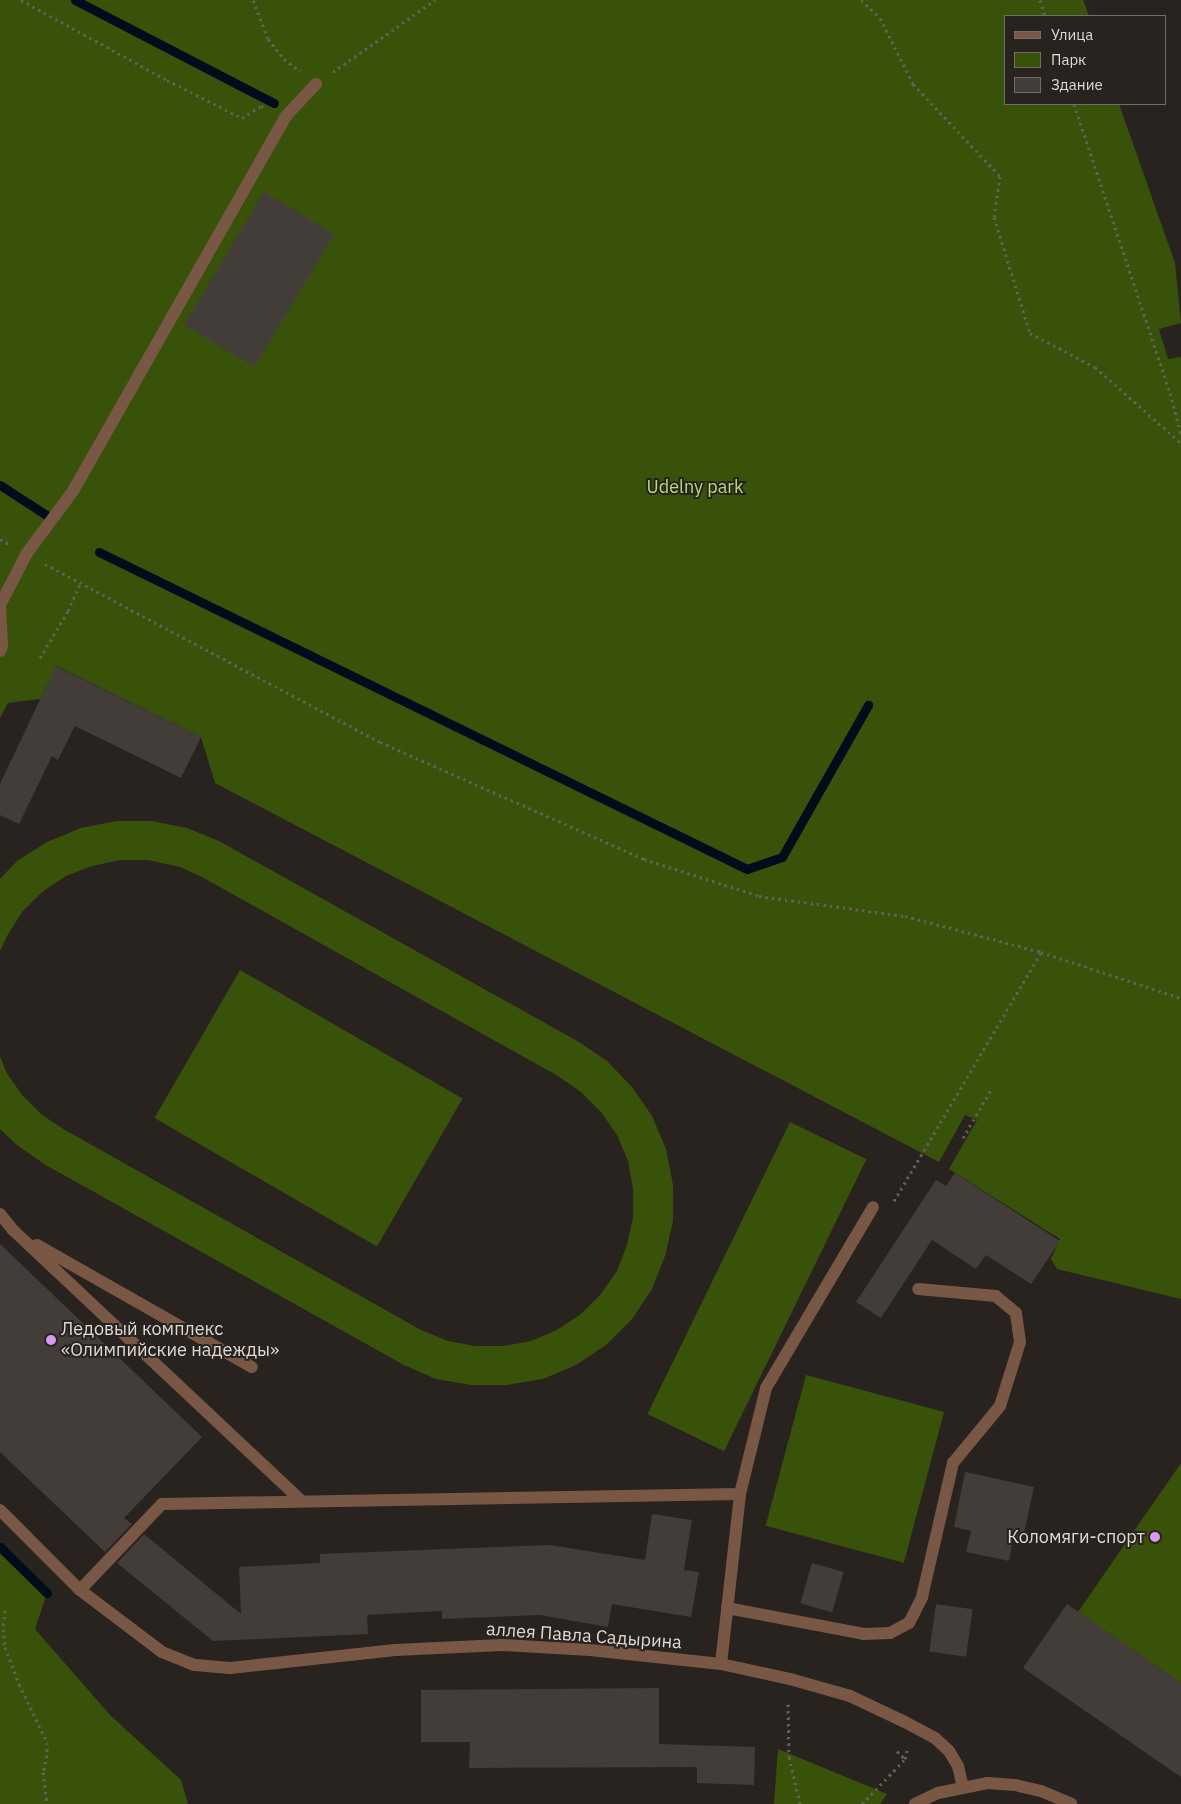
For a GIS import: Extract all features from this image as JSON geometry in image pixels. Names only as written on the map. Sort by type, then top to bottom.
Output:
[{"type":"street","points":[[0,651],[2,646],[0,605],[27,553],[73,491],[286,116],[316,84]]},
{"type":"street","points":[[721,1664],[740,1494],[766,1388],[873,1207]]},
{"type":"street","points":[[0,1214],[18,1234],[302,1502]]},
{"type":"street","points":[[18,1234],[252,1367]]},
{"type":"street","points":[[727,1608],[864,1634],[890,1633],[908,1623],[922,1597],[953,1463],[1000,1406],[1020,1342],[1016,1312],[996,1296],[918,1289]]},
{"type":"street","points":[[80,1590],[162,1504],[740,1494]]},
{"type":"street","name":"аллея Павла Садырина","points":[[0,1510],[80,1590],[162,1652],[195,1665],[230,1668],[395,1650],[502,1645],[590,1650],[721,1664],[790,1679],[850,1696],[903,1721],[935,1738],[949,1751],[958,1766],[963,1786]]},
{"type":"street","points":[[915,1804],[938,1792],[987,1783],[1015,1785],[1041,1791],[1071,1804]]},
{"type":"path","points":[[21,0],[167,80],[242,118],[261,106],[286,116]]},
{"type":"path","points":[[253,0],[268,39],[284,59],[316,84],[432,1]]},
{"type":"path","points":[[861,0],[880,18],[913,84],[1000,176],[994,217],[1030,333],[1095,367],[1181,443]]},
{"type":"path","points":[[1040,0],[1045,15]]},
{"type":"path","points":[[1074,105],[1170,393],[1181,434]]},
{"type":"path","points":[[27,553],[80,584],[380,742],[644,859],[759,896],[905,916],[1041,952],[1181,998]]},
{"type":"path","points":[[40,658],[68,611],[80,584]]},
{"type":"path","points":[[873,1207],[894,1200],[1041,952]]},
{"type":"path","points":[[963,1138],[992,1088]]},
{"type":"path","points":[[5,1610],[3,1629],[5,1647],[19,1684],[47,1742],[47,1755],[43,1772],[47,1804]]},
{"type":"path","points":[[788,1704],[789,1757],[800,1804]]},
{"type":"path","points":[[862,1804],[905,1759],[908,1746],[904,1741]]},
{"type":"path","points":[[897,1752],[905,1759]]},
{"type":"green space","name":"Udelny park","points":[[0,0],[1083,0],[1089,15],[1004,15],[1004,105],[1119,105],[1175,263],[1181,323],[1159,329],[1168,359],[1181,357],[1181,1299],[1057,1269],[1051,1259],[1060,1239],[949,1169],[977,1120],[965,1115],[939,1162],[215,783],[201,737],[57,666],[40,699],[8,703],[0,718]]},
{"type":"green space","points":[[116,821],[152,821],[187,828],[219,841],[579,1042],[607,1061],[632,1087],[652,1116],[666,1149],[673,1185],[673,1221],[665,1256],[652,1289],[632,1319],[606,1345],[576,1365],[543,1379],[507,1385],[471,1385],[436,1379],[404,1365],[44,1164],[17,1145],[0,1129],[0,1056],[6,1072],[22,1095],[42,1115],[65,1130],[421,1330],[448,1341],[475,1346],[504,1346],[531,1341],[557,1330],[581,1314],[601,1294],[617,1271],[627,1245],[633,1217],[633,1189],[628,1161],[617,1135],[601,1112],[581,1092],[558,1076],[202,877],[180,867],[148,860],[120,860],[92,866],[66,876],[42,892],[22,912],[0,951],[0,879],[17,861],[47,842],[81,828]]},
{"type":"green space","points":[[240,970],[463,1098],[377,1247],[155,1118]]},
{"type":"green space","points":[[790,1122],[866,1159],[724,1451],[648,1414]]},
{"type":"green space","points":[[806,1375],[944,1412],[904,1563],[766,1526]]},
{"type":"green space","name":"Коломяги-спорт","points":[[1181,1463],[1181,1683],[1078,1612]]},
{"type":"green space","points":[[0,1547],[47,1593],[35,1629],[110,1715],[181,1780],[188,1804],[0,1804]]},
{"type":"green space","points":[[778,1749],[887,1794],[880,1804],[774,1804]]},
{"type":"building","points":[[264,192],[334,234],[254,367],[184,325]]},
{"type":"building","points":[[56,666],[201,737],[181,778],[75,726],[58,760],[52,756],[19,824],[0,815],[0,784]]},
{"type":"building","points":[[955,1173],[1060,1241],[1031,1284],[986,1255],[976,1269],[932,1240],[881,1318],[856,1302],[936,1180],[946,1186]]},
{"type":"building","name":"Ледовый комплекс «Олимпийские надежды»","points":[[0,1244],[202,1437],[124,1518],[132,1524],[105,1552],[0,1452]]},
{"type":"building","points":[[965,1472],[1034,1487],[1022,1542],[1013,1539],[1009,1561],[966,1552],[971,1531],[954,1527]]},
{"type":"building","points":[[652,1514],[692,1520],[684,1570],[699,1572],[691,1617],[612,1604],[608,1627],[540,1615],[442,1619],[442,1611],[367,1615],[368,1634],[213,1641],[117,1563],[144,1534],[241,1614],[239,1567],[320,1563],[320,1554],[549,1545],[645,1560]]},
{"type":"building","points":[[812,1563],[844,1572],[832,1612],[800,1603]]},
{"type":"building","points":[[936,1604],[973,1609],[966,1657],[929,1652]]},
{"type":"building","points":[[1067,1604],[1181,1683],[1181,1777],[1023,1668]]},
{"type":"building","points":[[659,1688],[659,1744],[755,1747],[754,1785],[697,1783],[697,1767],[469,1768],[470,1742],[421,1742],[421,1690]]},
{"type":"waterway","points":[[75,0],[274,103]]},
{"type":"waterway","points":[[0,485],[48,516]]},
{"type":"waterway","points":[[99,552],[747,869],[782,857],[868,705]]},
{"type":"waterway","points":[[0,1547],[47,1593]]},
{"type":"place","name":"Ледовый комплекс «Олимпийские надежды»","points":[[51,1340]]},
{"type":"place","name":"Коломяги-спорт","points":[[1155,1537]]}]
